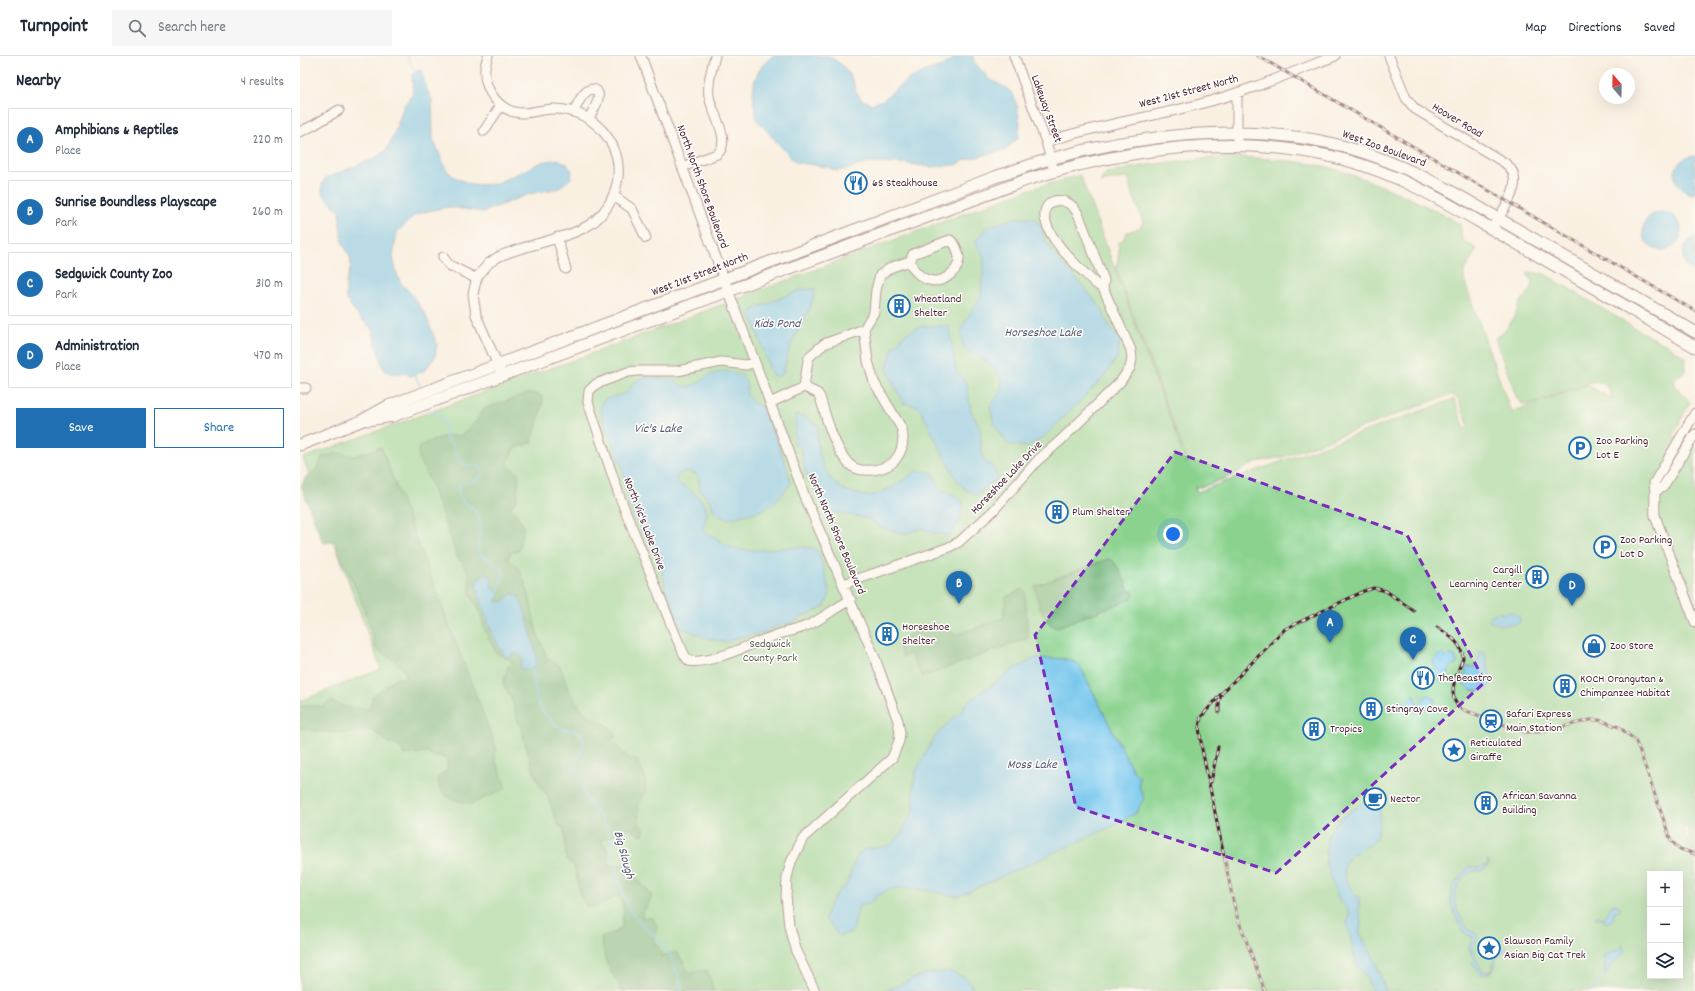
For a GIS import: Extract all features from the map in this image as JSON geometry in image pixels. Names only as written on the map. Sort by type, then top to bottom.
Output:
[{"type":"main road","name":"West Zoo Boulevard","points":[[1051,159],[1104,147],[1152,139],[1199,134],[1237,132],[1272,134],[1330,143],[1360,152],[1420,175],[1498,218],[1695,332]]},
{"type":"main road","name":"West Zoo Boulevard","points":[[1054,171],[1110,158],[1150,151],[1188,146],[1237,144],[1301,150],[1363,165],[1419,188],[1695,346]]},
{"type":"main road","name":"West 21st Street North","points":[[300,445],[361,421],[388,406],[447,383],[996,177],[1051,159]]},
{"type":"main road","name":"West 21st Street North","points":[[361,421],[393,416],[979,196],[1054,171]]},
{"type":"street","points":[[488,56],[485,67],[485,80],[489,91],[496,101],[505,108],[523,113],[556,109],[574,112],[588,119],[603,130],[610,140],[615,151],[618,175],[614,196],[595,221],[575,232],[498,257],[489,263],[477,279],[473,294],[476,316],[502,375]]},
{"type":"street","name":"North North Shore Boulevard","points":[[641,56],[806,497],[851,600],[898,721],[900,733],[897,747],[892,758],[803,838],[791,862],[787,878],[786,896],[789,926],[795,949],[815,991]]},
{"type":"street","points":[[682,167],[717,154],[721,151],[724,144],[709,97],[708,89],[716,56]]},
{"type":"street","name":"Lakeway Street","points":[[1014,56],[1046,142],[1054,171]]},
{"type":"street","name":"West 21st Street North","points":[[1046,142],[1095,127],[1162,114],[1237,93],[1335,56]]},
{"type":"street","name":"Hoover Road","points":[[1389,56],[1406,98],[1415,109],[1510,168],[1515,178],[1513,194],[1509,198],[1492,229]]},
{"type":"street","points":[[574,112],[584,93],[590,89],[594,89],[597,92],[599,99],[588,119]]},
{"type":"street","points":[[1237,93],[1237,144]]},
{"type":"street","points":[[484,131],[501,105]]},
{"type":"street","points":[[300,132],[314,126],[339,110]]},
{"type":"street","points":[[614,196],[632,209],[646,238]]},
{"type":"street","points":[[1059,200],[1067,201],[1077,210],[1104,280],[1103,288],[1096,284],[1063,251],[1052,235],[1046,222],[1045,212],[1050,204],[1059,200]]},
{"type":"street","points":[[557,237],[566,268]]},
{"type":"street","points":[[946,241],[953,242],[959,261],[954,271],[940,280],[928,280],[911,265],[910,261],[913,254],[946,241]]},
{"type":"street","points":[[443,257],[449,265],[477,279]]},
{"type":"street","points":[[770,403],[804,387],[817,393],[820,397],[834,437],[849,463],[861,469],[875,469],[890,464],[896,459],[903,444],[904,436],[902,429],[874,382],[868,361],[864,329],[874,312],[876,290],[880,275],[892,266],[910,261]]},
{"type":"street","name":"Horseshoe Lake Drive","points":[[844,584],[947,548],[959,542],[993,511],[1038,460],[1061,440],[1120,382],[1130,368],[1132,359],[1131,350],[1103,288]]},
{"type":"street","points":[[804,387],[808,360],[810,356],[824,344],[864,329]]},
{"type":"street","name":"North Vic's Lake Drive","points":[[755,362],[746,365],[721,362],[677,371],[628,372],[596,384],[589,391],[588,402],[619,495],[646,563],[677,639],[689,661],[696,662],[709,659],[779,634],[807,626],[840,605],[851,600]]},
{"type":"street","points":[[1695,413],[1654,483],[1656,492],[1654,505],[1655,516],[1695,622]]},
{"type":"street","points":[[1656,492],[1664,487],[1695,434]]},
{"type":"highlighted area","points":[[1175,452],[1407,535],[1485,682],[1276,873],[1076,807],[1035,635]]},
{"type":"green space","name":"Sedgwick County Park","points":[[1242,157],[1322,166],[1339,170],[1392,190],[1460,224],[1462,240],[1477,249],[1464,272],[1464,280],[1511,412],[1587,385],[1612,399],[1607,387],[1595,381],[1529,404],[1522,404],[1517,399],[1495,338],[1508,327],[1521,302],[1532,289],[1532,281],[1528,276],[1528,272],[1545,274],[1641,332],[1667,345],[1686,358],[1685,371],[1676,377],[1674,381],[1675,386],[1690,402],[1673,435],[1695,448],[1695,850],[1689,844],[1688,827],[1683,829],[1688,845],[1695,851],[1695,991],[300,991],[300,701],[381,669],[303,458],[612,346],[1027,190],[1080,175],[1187,464],[1116,269],[1119,252],[1118,243],[1123,240],[1126,233],[1141,227],[1143,222],[1130,187],[1129,177],[1100,182],[1106,173],[1184,161]],"holes":[[[1449,395],[1453,395],[1458,399],[1469,427],[1465,429],[1454,399],[1197,492],[1195,487],[1202,487],[1229,477],[1256,462],[1283,457]]]},
{"type":"green space","points":[[530,393],[540,395],[543,398],[532,443],[514,448],[507,465],[519,474],[517,499],[511,508],[523,525],[519,551],[512,552],[508,558],[519,569],[524,580],[529,595],[536,630],[548,659],[560,666],[574,700],[583,711],[592,718],[610,727],[615,736],[611,741],[630,759],[636,759],[645,777],[646,793],[639,804],[639,825],[644,829],[644,833],[640,835],[626,827],[601,840],[607,849],[610,865],[628,865],[652,896],[641,917],[653,918],[657,927],[653,941],[659,948],[662,956],[677,952],[689,972],[707,970],[714,991],[621,991],[607,963],[601,938],[621,929],[624,909],[619,895],[595,908],[586,906],[580,895],[575,868],[566,858],[564,828],[558,825],[548,797],[536,778],[511,698],[503,683],[508,667],[513,662],[496,653],[486,633],[479,609],[470,594],[469,572],[457,557],[431,483],[419,460],[418,451],[421,445],[442,437],[462,435],[477,420],[483,409]]},
{"type":"green space","points":[[381,447],[497,750],[494,755],[506,788],[471,804],[451,799],[441,791],[437,778],[447,770],[448,761],[441,756],[434,757],[427,752],[405,755],[400,747],[389,743],[371,730],[336,733],[300,728],[300,706],[323,706],[330,701],[345,707],[369,709],[373,696],[395,679],[407,677],[405,672],[398,664],[376,649],[370,626],[358,593],[334,542],[323,543],[301,486],[306,477],[316,470],[322,457],[338,453],[354,456]]},
{"type":"green space","points":[[1111,559],[1117,566],[1129,591],[1133,591],[1134,594],[1131,599],[1055,628],[1050,624],[1041,610],[1035,586]]},
{"type":"green space","points":[[1022,589],[1027,593],[1025,595],[1028,638],[922,677],[910,654],[903,657],[899,647],[908,635],[938,626],[956,635],[1003,618],[1006,597]]},
{"type":"water","points":[[773,56],[829,56],[842,65],[851,77],[856,91],[862,100],[872,104],[883,100],[907,80],[923,72],[943,66],[957,56],[973,56],[974,62],[989,79],[1006,88],[1013,94],[1020,124],[1018,138],[1006,150],[965,160],[956,165],[931,167],[903,163],[890,164],[869,162],[837,171],[827,167],[795,162],[756,119],[753,96],[754,82],[759,70],[767,60]]},
{"type":"water","points":[[421,70],[427,90],[432,100],[433,139],[446,169],[453,176],[472,185],[495,184],[542,162],[558,159],[567,164],[572,171],[571,178],[559,188],[529,194],[483,212],[448,207],[428,211],[415,215],[397,232],[393,256],[396,271],[400,282],[412,295],[425,314],[437,344],[435,357],[424,371],[410,376],[406,373],[391,373],[383,368],[372,329],[360,318],[346,299],[346,283],[351,266],[350,257],[343,243],[340,224],[340,211],[328,200],[322,188],[326,178],[376,158],[387,149],[395,132],[404,105],[413,94],[412,74]]},
{"type":"water","points":[[1695,156],[1694,194],[1686,192],[1680,187],[1676,181],[1675,174],[1676,168],[1680,162],[1686,158]]},
{"type":"water","points":[[1658,212],[1666,212],[1673,215],[1678,220],[1681,231],[1678,242],[1673,247],[1666,250],[1658,250],[1651,247],[1646,242],[1643,235],[1643,227],[1646,220],[1651,215]]},
{"type":"water","name":"Horseshoe Lake","points":[[1015,218],[1034,218],[1056,257],[1102,309],[1107,322],[1120,341],[1117,358],[1103,378],[1044,437],[1027,447],[1007,444],[994,423],[990,406],[998,395],[1001,386],[1000,378],[996,371],[963,346],[961,333],[963,325],[981,296],[984,257],[975,242],[987,227]]},
{"type":"water","points":[[1695,237],[1695,272],[1686,265],[1683,255],[1686,245]]},
{"type":"water","name":"Kids Pond","points":[[816,289],[810,308],[792,342],[782,375],[777,377],[772,375],[751,314],[752,310],[800,290]]},
{"type":"water","points":[[921,326],[949,326],[956,370],[967,385],[971,411],[980,427],[981,449],[985,462],[994,468],[998,479],[976,496],[964,488],[955,477],[919,407],[903,403],[887,370],[892,349],[904,335]]},
{"type":"water","name":"Vic's Lake","points":[[727,371],[738,374],[744,378],[747,396],[754,403],[760,405],[782,454],[791,484],[774,503],[763,510],[728,519],[718,516],[715,513],[709,499],[700,490],[698,477],[695,473],[687,472],[681,474],[676,477],[677,482],[695,494],[707,510],[707,515],[702,529],[706,533],[730,547],[752,550],[795,547],[816,549],[820,556],[830,593],[825,606],[803,616],[794,622],[772,628],[760,634],[744,636],[727,642],[709,639],[688,630],[683,630],[672,608],[671,598],[665,590],[663,575],[657,556],[652,546],[642,533],[629,504],[622,467],[602,418],[600,405],[606,399],[627,392],[634,382],[638,380],[654,378],[675,380],[681,386],[691,386],[701,382],[707,376]]},
{"type":"water","points":[[796,415],[805,417],[818,426],[818,447],[820,457],[828,476],[843,489],[869,496],[888,489],[918,470],[933,473],[941,491],[952,494],[963,501],[961,519],[950,536],[934,533],[923,528],[905,533],[879,527],[870,519],[829,511],[815,490],[807,474],[802,458],[802,450],[794,444]]},
{"type":"water","points":[[487,575],[492,577],[491,588],[499,593],[497,602],[503,602],[511,594],[518,595],[526,615],[537,659],[536,665],[528,671],[520,668],[522,657],[516,653],[512,654],[509,658],[498,645],[494,636],[476,585],[480,577]]},
{"type":"water","points":[[1512,612],[1519,616],[1520,622],[1518,624],[1500,625],[1488,621],[1493,614]]},
{"type":"water","points":[[1480,652],[1484,652],[1492,682],[1487,690],[1483,692],[1471,690],[1459,681],[1460,678],[1466,675],[1466,667],[1476,667]]},
{"type":"water","points":[[1443,654],[1446,658],[1449,655],[1455,656],[1457,662],[1456,665],[1451,666],[1448,675],[1441,683],[1433,661],[1438,655]]},
{"type":"water","name":"Moss Lake","points":[[1036,658],[1065,659],[1079,664],[1133,771],[1139,776],[1139,786],[1144,798],[1136,813],[1113,826],[959,896],[904,887],[886,890],[882,894],[876,895],[870,903],[860,905],[852,932],[839,936],[825,919],[830,904],[838,892],[846,886],[857,856],[865,849],[891,845],[901,834],[914,809],[913,787],[916,771],[934,738],[955,716],[961,713],[965,704],[1014,669]]},
{"type":"water","points":[[1414,694],[1418,706],[1427,695],[1432,696],[1432,699],[1436,699],[1429,707],[1414,712],[1409,711],[1403,702],[1406,703]]},
{"type":"water","points":[[1366,801],[1380,808],[1378,832],[1373,842],[1369,846],[1363,847],[1357,853],[1353,853],[1348,858],[1344,869],[1349,885],[1355,896],[1359,897],[1361,922],[1360,933],[1374,958],[1386,991],[1373,991],[1364,973],[1357,967],[1347,923],[1349,915],[1347,909],[1340,902],[1329,875],[1330,870],[1326,866],[1327,841],[1333,826]]},
{"type":"water","points":[[1487,860],[1489,861],[1489,865],[1481,871],[1471,871],[1461,881],[1455,893],[1457,909],[1467,929],[1477,934],[1477,939],[1473,946],[1476,959],[1483,972],[1491,971],[1493,968],[1494,957],[1500,949],[1508,948],[1497,958],[1493,971],[1484,975],[1480,974],[1472,962],[1473,959],[1469,947],[1473,937],[1463,933],[1450,902],[1453,886],[1469,866],[1479,868],[1488,864]]},
{"type":"water","points":[[1616,904],[1619,906],[1620,910],[1615,911],[1613,919],[1607,923],[1601,919],[1595,918],[1597,916],[1603,918],[1612,905]]},
{"type":"water","points":[[1623,945],[1624,953],[1612,964],[1605,976],[1604,956]]},
{"type":"water","points":[[949,971],[968,979],[974,991],[886,991],[921,975]]},
{"type":"waterway","points":[[407,56],[416,72]]},
{"type":"waterway","name":"Big Slough","points":[[415,374],[421,389]]},
{"type":"waterway","name":"Big Slough","points":[[427,408],[438,415],[444,422],[445,436],[449,442],[453,444],[460,461],[468,466],[478,465],[482,471],[480,478],[459,486],[459,492],[462,500],[475,511],[480,520],[478,551],[480,554],[503,569],[502,581],[497,592]]},
{"type":"waterway","name":"Big Slough","points":[[532,668],[537,701],[544,713],[559,727],[576,731],[582,736],[583,743],[576,764],[578,776],[587,799],[606,827],[624,897],[635,916],[661,941],[668,951],[674,964],[682,991]]},
{"type":"waterway","points":[[1591,991],[1605,975]]},
{"type":"railway","points":[[1258,56],[1695,311]]},
{"type":"railway","points":[[1265,991],[1237,916],[1233,900],[1202,749],[1199,727],[1201,717],[1221,694],[1285,629],[1364,591],[1374,588],[1386,591],[1414,611]]},
{"type":"railway","points":[[1437,627],[1450,636],[1457,643],[1462,652],[1463,658],[1453,691],[1456,704],[1461,709],[1524,732],[1541,732],[1590,720],[1599,720],[1619,727],[1635,740],[1671,841],[1680,849],[1695,854]]},
{"type":"railway","points":[[1219,712],[1219,701],[1222,693]]},
{"type":"railway","points":[[1211,782],[1218,747]]},
{"type":"place","name":"6S Steakhouse","points":[[856,183]]},
{"type":"place","name":"Wheatland Shelter","points":[[899,306]]},
{"type":"place","name":"Zoo Parking Lot E","points":[[1580,448]]},
{"type":"place","name":"Plum Shelter","points":[[1057,512]]},
{"type":"place","name":"Zoo Parking Lot D","points":[[1605,547]]},
{"type":"place","name":"Cargill Learning Center","points":[[1537,577]]},
{"type":"place","name":"Sunrise Boundless Playscape","points":[[959,604]]},
{"type":"place","name":"Administration","points":[[1572,606]]},
{"type":"place","name":"Horseshoe Shelter","points":[[887,634]]},
{"type":"place","name":"Amphibians & Reptiles","points":[[1330,643]]},
{"type":"place","name":"Zoo Store","points":[[1594,646]]},
{"type":"place","name":"Sedgwick County Zoo","points":[[1413,660]]},
{"type":"place","name":"The Beastro","points":[[1423,678]]},
{"type":"place","name":"KOCH Orangutan & Chimpanzee Habitat","points":[[1565,686]]},
{"type":"place","name":"Stingray Cove","points":[[1371,709]]},
{"type":"place","name":"Safari Express Main Station","points":[[1491,721]]},
{"type":"place","name":"Tropics","points":[[1314,729]]},
{"type":"place","name":"Reticulated Giraffe","points":[[1454,750]]},
{"type":"place","name":"Nector","points":[[1375,799]]},
{"type":"place","name":"African Savanna Building","points":[[1486,803]]},
{"type":"place","name":"Slawson Family Asian Big Cat Trek","points":[[1489,948]]}]
